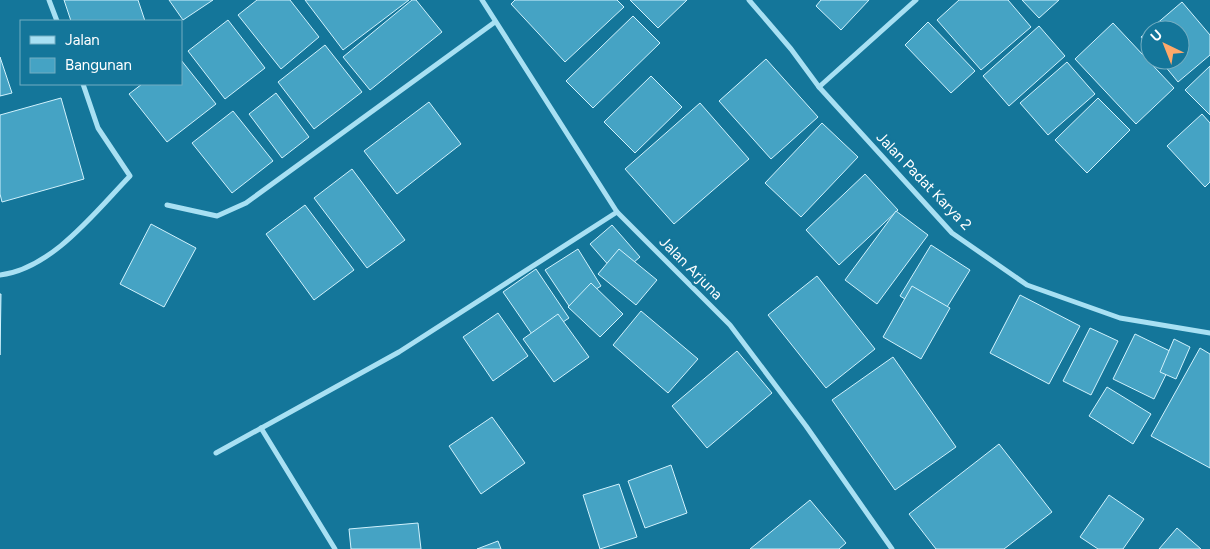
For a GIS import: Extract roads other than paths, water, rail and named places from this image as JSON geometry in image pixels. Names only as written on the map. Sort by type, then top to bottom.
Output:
[{"type":"street","points":[[49,0],[58,20]]},
{"type":"street","name":"Jalan Arjuna","points":[[482,0],[617,212],[730,325],[806,426],[892,549]]},
{"type":"street","name":"Jalan Padat Karya 2","points":[[749,0],[792,49],[819,87],[952,233],[1027,285],[1120,318],[1210,333]]},
{"type":"street","points":[[819,87],[916,0]]},
{"type":"street","points":[[167,205],[217,216],[246,203],[495,22]]},
{"type":"street","points":[[0,274],[36,264],[70,237],[130,176],[98,128],[83,85]]},
{"type":"street","points":[[216,453],[399,352],[617,212]]},
{"type":"street","points":[[261,428],[335,549]]}]
